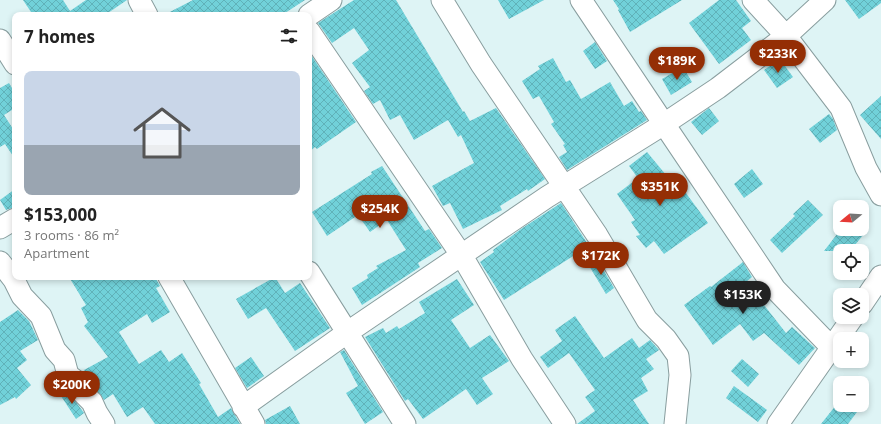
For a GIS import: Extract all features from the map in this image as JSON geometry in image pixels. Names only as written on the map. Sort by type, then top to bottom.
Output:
[{"type":"street","points":[[139,0],[145,12]]},
{"type":"street","points":[[442,0],[481,64],[597,235],[647,320],[666,339],[678,356],[680,375],[675,424]]},
{"type":"street","points":[[581,0],[775,289],[832,348]]},
{"type":"street","points":[[753,0],[786,36],[841,108],[866,168],[881,195]]},
{"type":"street","points":[[171,280],[248,415],[348,332],[564,186],[664,124],[718,88],[786,36],[825,0]]},
{"type":"street","points":[[312,35],[462,256],[522,359],[565,424]]},
{"type":"street","points":[[0,40],[12,59]]},
{"type":"street","points":[[0,228],[12,221]]},
{"type":"street","points":[[0,262],[12,277]]},
{"type":"street","points":[[869,294],[881,276]]},
{"type":"street","points":[[312,277],[405,424]]},
{"type":"street","points":[[14,280],[22,296],[41,316],[55,350],[64,360],[68,375],[76,381],[83,393],[92,402],[104,424]]},
{"type":"street","points":[[778,424],[848,324]]},
{"type":"building","points":[[23,0],[63,0],[70,11],[86,0],[127,0],[109,12],[31,12]]},
{"type":"building","points":[[193,0],[305,0],[287,12],[170,12]]},
{"type":"building","points":[[354,0],[396,0],[463,112],[464,111],[470,121],[496,108],[545,179],[528,191],[527,189],[500,206],[502,210],[463,229],[450,203],[443,206],[432,186],[474,163],[461,135],[458,137],[448,120],[414,140],[400,115],[390,120],[380,100],[373,104],[364,91],[370,87],[352,63],[369,50],[354,28],[332,43],[318,23]]},
{"type":"building","points":[[498,0],[544,0],[509,19]]},
{"type":"building","points":[[613,0],[682,0],[630,32]]},
{"type":"building","points":[[719,0],[736,0],[751,21],[742,28],[751,40],[719,64],[689,23]]},
{"type":"building","points":[[845,0],[881,0],[881,3],[859,19]]},
{"type":"building","points":[[595,42],[607,61],[595,69],[583,51]]},
{"type":"building","points":[[312,56],[356,122],[317,149],[315,147],[312,150]]},
{"type":"building","points":[[553,58],[566,82],[570,80],[581,99],[610,82],[624,106],[632,101],[639,112],[641,111],[647,120],[567,170],[559,157],[567,152],[563,145],[565,144],[551,124],[554,122],[539,96],[533,99],[522,81],[540,69],[538,66]]},
{"type":"building","points":[[780,59],[793,77],[777,88],[764,70]]},
{"type":"building","points":[[683,67],[692,82],[671,95],[662,79]]},
{"type":"building","points":[[9,83],[12,88],[12,110],[4,115],[12,127],[12,154],[5,144],[0,147],[0,88]]},
{"type":"building","points":[[881,96],[881,139],[860,115]]},
{"type":"building","points":[[709,108],[719,121],[702,135],[691,122]]},
{"type":"building","points":[[829,114],[833,119],[837,130],[820,143],[809,129]]},
{"type":"building","points":[[647,152],[676,187],[680,185],[708,223],[664,254],[654,241],[646,248],[636,236],[640,235],[631,222],[635,220],[617,194],[638,178],[629,166]]},
{"type":"building","points":[[382,166],[425,231],[429,229],[442,248],[418,263],[420,267],[362,305],[352,288],[368,278],[367,275],[378,268],[376,266],[406,250],[387,220],[370,232],[358,215],[327,236],[312,212]]},
{"type":"building","points":[[752,169],[763,184],[744,198],[734,184]]},
{"type":"building","points":[[12,191],[12,208],[6,210],[0,200]]},
{"type":"building","points":[[808,200],[823,215],[782,253],[770,240],[795,216],[793,214]]},
{"type":"building","points":[[561,203],[589,246],[504,300],[480,262],[521,229]]},
{"type":"building","points":[[836,236],[862,236],[856,244],[833,244],[833,251],[824,251]]},
{"type":"building","points":[[597,259],[614,288],[606,294],[588,264]]},
{"type":"building","points":[[743,262],[752,277],[746,282],[786,333],[792,327],[815,348],[799,365],[764,333],[753,341],[740,324],[713,345],[684,305],[710,286],[711,287]]},
{"type":"building","points":[[457,279],[474,305],[451,320],[470,348],[490,335],[509,361],[482,378],[493,394],[477,405],[466,389],[423,419],[408,399],[405,401],[365,337],[383,328],[386,333],[397,326],[399,329],[425,313],[419,302]]},
{"type":"building","points":[[71,280],[157,280],[160,286],[156,288],[170,312],[152,323],[147,314],[119,332],[139,364],[161,350],[169,362],[182,353],[201,383],[199,384],[218,417],[231,408],[240,424],[155,424],[143,407],[127,417],[113,394],[104,400],[93,386],[84,370],[108,357],[84,326],[88,322],[81,308],[86,305]]},
{"type":"building","points":[[270,280],[277,280],[285,293],[300,283],[330,328],[295,351],[266,308],[248,319],[236,299]]},
{"type":"building","points":[[18,310],[29,321],[38,340],[20,351],[27,360],[17,368],[31,385],[16,399],[15,397],[0,405],[0,322]]},
{"type":"building","points":[[575,316],[604,358],[632,338],[639,348],[650,340],[659,350],[646,359],[654,369],[641,378],[648,391],[633,400],[649,424],[577,424],[595,411],[585,397],[595,390],[569,353],[548,368],[540,357],[562,341],[555,330]]},
{"type":"building","points":[[344,350],[383,412],[365,424],[346,393],[358,386],[340,352]]},
{"type":"building","points":[[251,357],[264,376],[247,388],[235,368]]},
{"type":"building","points":[[742,359],[759,374],[748,387],[731,371]]},
{"type":"building","points":[[734,386],[767,410],[758,422],[726,398]]},
{"type":"building","points":[[68,391],[84,413],[76,419],[61,396]]},
{"type":"building","points":[[290,406],[300,424],[266,424],[265,420]]},
{"type":"building","points":[[833,409],[833,412],[857,412],[848,424],[821,424]]}]
